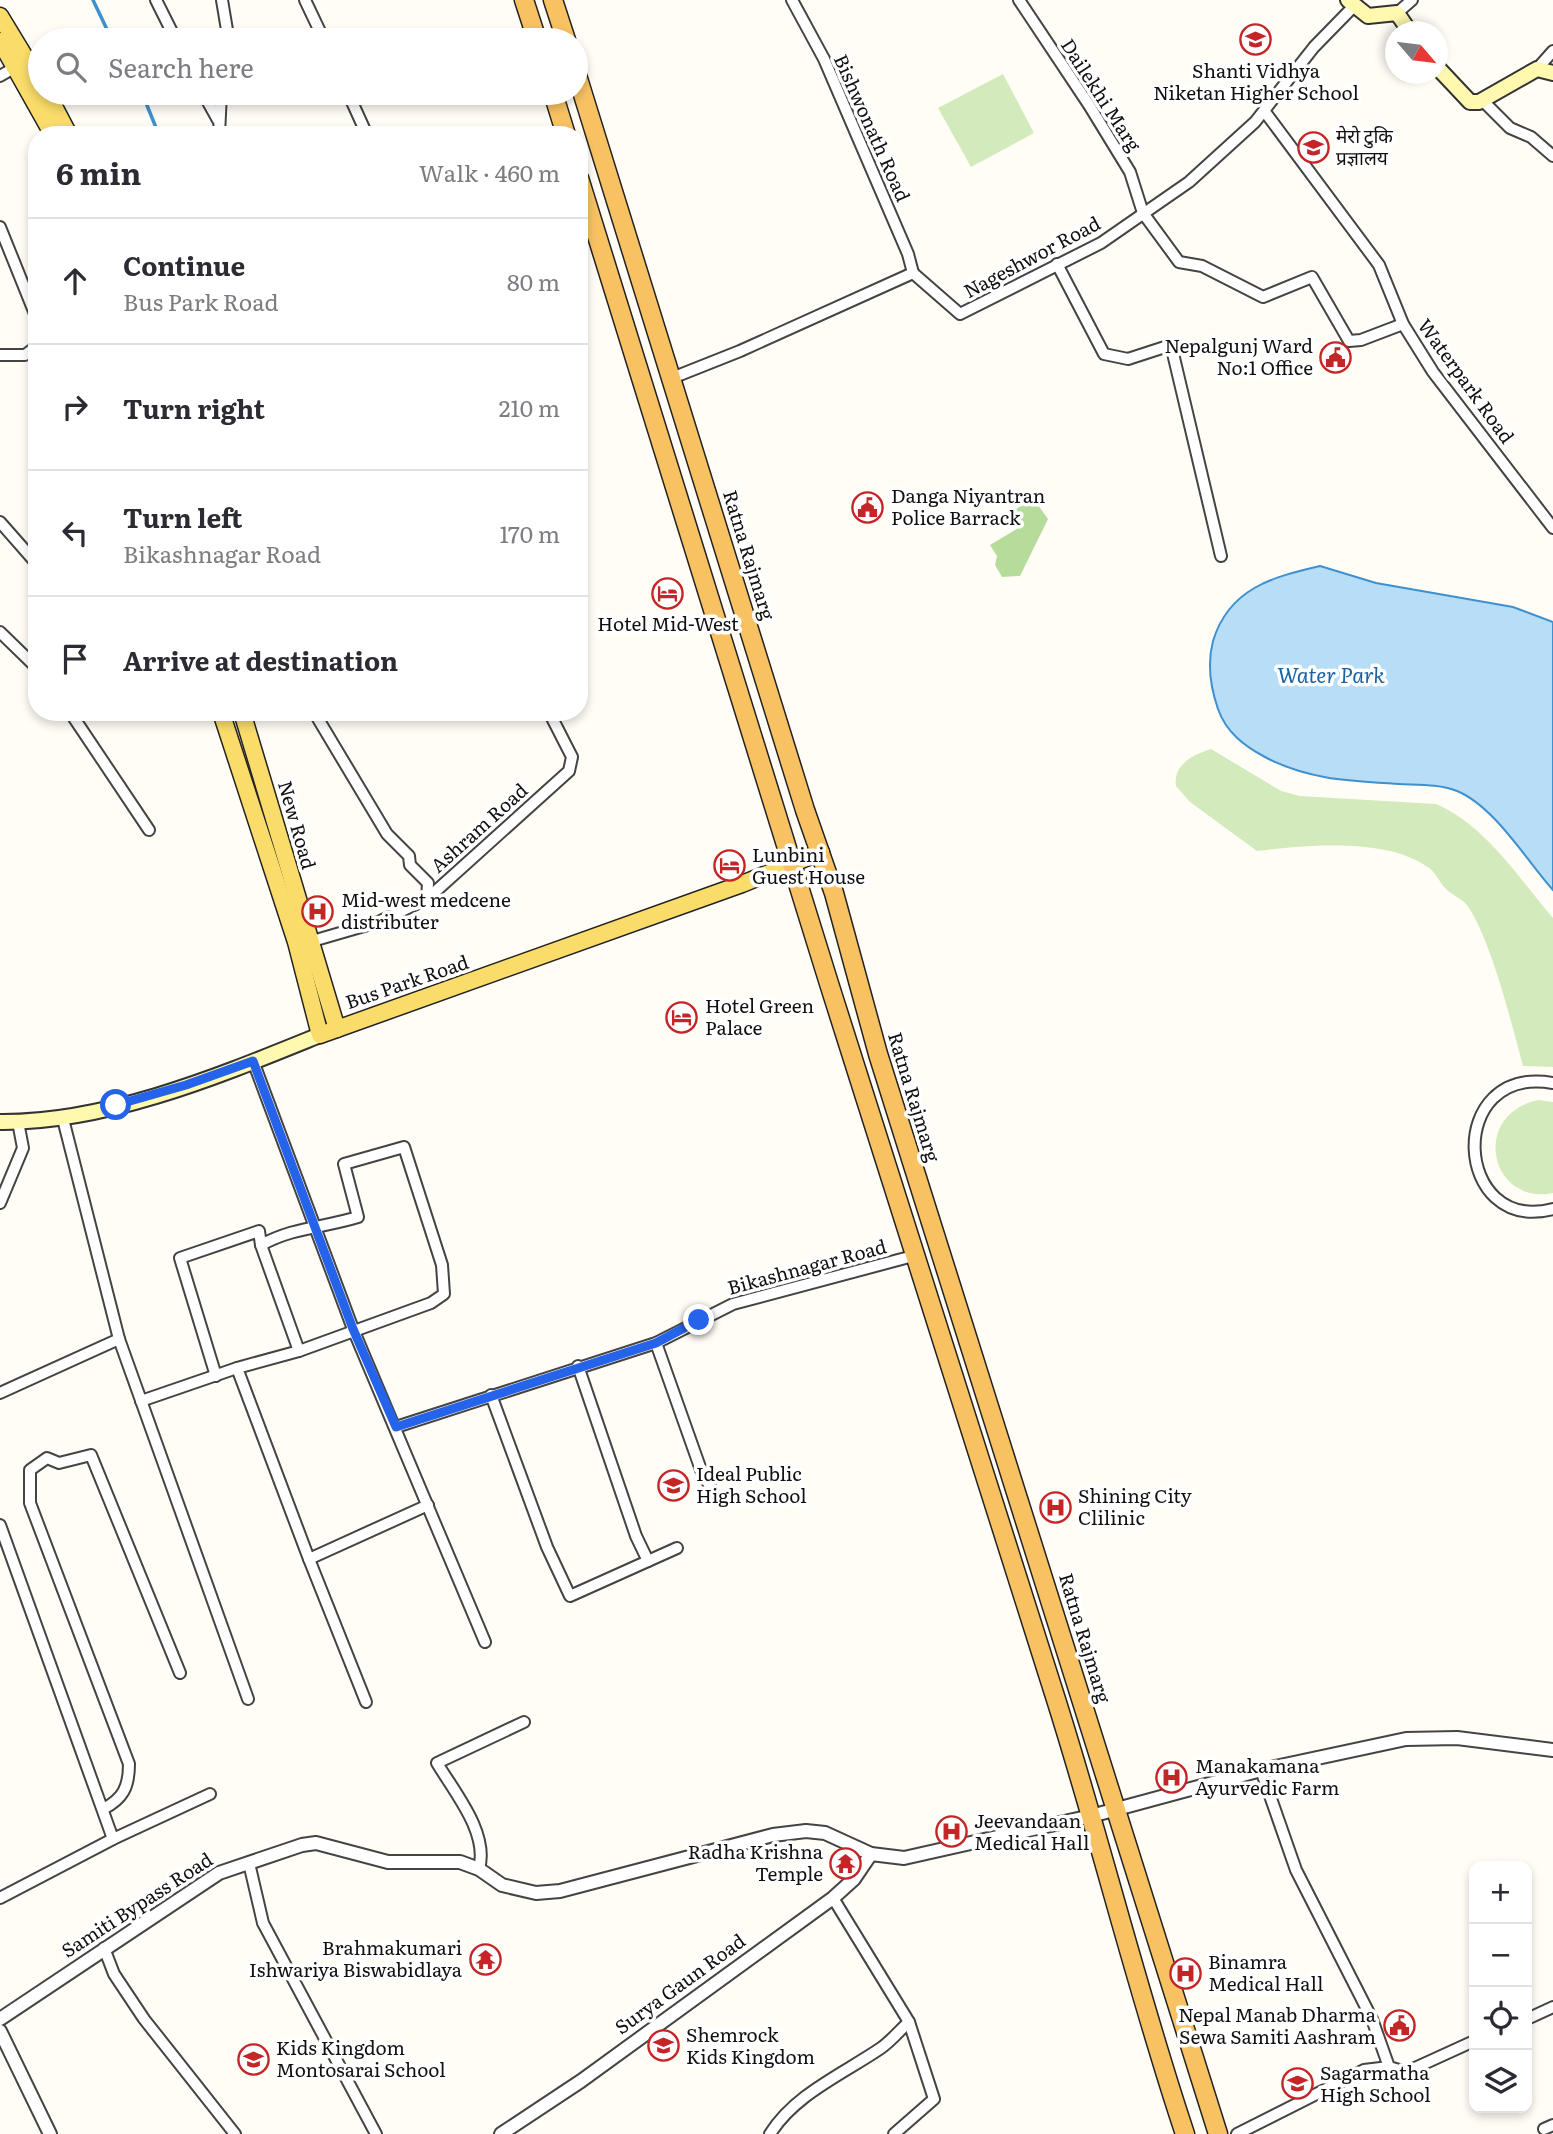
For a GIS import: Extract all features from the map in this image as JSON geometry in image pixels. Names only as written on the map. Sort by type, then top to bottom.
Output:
[{"type":"highway","points":[[524,0],[533,28]]},
{"type":"highway","points":[[553,0],[562,28]]},
{"type":"highway","points":[[557,105],[563,126]]},
{"type":"highway","name":"Ratna Rajmarg","points":[[586,105],[805,810],[821,852],[878,1054],[1218,2134]]},
{"type":"highway","points":[[588,207],[913,1256],[1091,1816],[1139,1988],[1185,2134]]},
{"type":"highway","points":[[943,1345],[967,1335]]},
{"type":"main road","points":[[1351,3],[1368,16],[1398,13],[1403,21]]},
{"type":"main road","points":[[0,16],[28,79]]},
{"type":"main road","points":[[0,41],[28,70]]},
{"type":"main road","points":[[1448,79],[1470,102],[1484,102],[1537,69],[1553,74]]},
{"type":"main road","points":[[39,105],[48,126]]},
{"type":"main road","points":[[53,105],[64,126]]},
{"type":"main road","points":[[224,721],[296,942],[320,1035]]},
{"type":"main road","name":"New Road","points":[[245,721],[337,1029]]},
{"type":"main road","name":"Bus Park Road","points":[[0,1122],[63,1119],[186,1085],[792,866],[821,852]]},
{"type":"street","points":[[156,0],[170,28]]},
{"type":"street","points":[[222,0],[227,28]]},
{"type":"street","points":[[305,0],[318,28]]},
{"type":"street","name":"Bishwonath Road","points":[[792,0],[824,59],[908,254],[913,272]]},
{"type":"street","name":"Dailekhi Marg","points":[[1019,0],[1130,172],[1143,213],[1179,262],[1202,267],[1263,296],[1312,277],[1349,341],[1361,340],[1403,324]]},
{"type":"street","points":[[1398,13],[1412,0]]},
{"type":"street","name":"Nageshwor Road","points":[[913,272],[960,314],[1101,243],[1189,182],[1265,112],[1351,3]]},
{"type":"street","points":[[1537,69],[1553,51]]},
{"type":"street","points":[[0,76],[21,63]]},
{"type":"street","points":[[1484,102],[1510,128],[1531,137],[1553,156]]},
{"type":"street","points":[[210,105],[218,120]]},
{"type":"street","points":[[218,126],[219,105]]},
{"type":"street","points":[[353,105],[363,126]]},
{"type":"street","name":"Waterpark Road","points":[[1265,112],[1379,265],[1403,324],[1433,372],[1553,528]]},
{"type":"street","points":[[0,227],[28,297]]},
{"type":"street","points":[[1056,264],[1104,354],[1128,359],[1171,345],[1221,556]]},
{"type":"street","points":[[672,378],[740,351],[913,272]]},
{"type":"street","points":[[0,355],[25,355],[28,352]]},
{"type":"street","points":[[0,522],[28,554]]},
{"type":"street","points":[[0,632],[28,659]]},
{"type":"street","points":[[76,721],[149,830]]},
{"type":"street","points":[[319,721],[387,834],[409,856],[410,865],[428,883],[427,899]]},
{"type":"street","name":"Ashram Road","points":[[309,942],[378,922],[427,899],[569,771],[572,757],[554,721]]},
{"type":"street","points":[[253,1061],[353,1329],[485,1642]]},
{"type":"street","points":[[1553,1083],[1525,1082],[1505,1090],[1488,1103],[1477,1122],[1472,1143],[1475,1165],[1484,1185],[1500,1200],[1520,1210],[1542,1212],[1553,1209]]},
{"type":"street","points":[[63,1119],[119,1339],[248,1699]]},
{"type":"street","points":[[0,1203],[23,1148],[18,1122]]},
{"type":"street","points":[[141,1401],[237,1368],[299,1351],[353,1329],[431,1303],[444,1294],[442,1265],[404,1147],[344,1164],[358,1217],[316,1229],[285,1232],[261,1245]]},
{"type":"street","points":[[216,1376],[180,1258],[259,1231],[261,1245],[299,1351]]},
{"type":"street","name":"Bikashnagar Road","points":[[396,1427],[656,1343],[733,1304],[913,1256]]},
{"type":"street","points":[[0,1393],[119,1339]]},
{"type":"street","points":[[656,1343],[701,1470],[713,1492]]},
{"type":"street","points":[[578,1366],[636,1536],[648,1561]]},
{"type":"street","points":[[237,1368],[366,1702]]},
{"type":"street","points":[[491,1395],[547,1547],[570,1596],[677,1548]]},
{"type":"street","points":[[103,1809],[117,1802],[129,1784],[129,1764],[30,1503],[30,1469],[47,1458],[59,1463],[90,1455],[180,1673]]},
{"type":"street","points":[[309,1559],[428,1505]]},
{"type":"street","points":[[0,1525],[113,1839]]},
{"type":"street","points":[[479,1869],[482,1859],[477,1833],[438,1763],[524,1722]]},
{"type":"street","name":"Samiti Bypass Road","points":[[0,2020],[219,1873],[316,1843],[388,1862],[460,1862],[479,1869],[502,1885],[536,1893],[560,1891],[774,1835],[806,1831],[843,1839],[871,1853],[904,1858],[1091,1816],[1261,1770],[1428,1736],[1553,1750]]},
{"type":"street","points":[[1261,1770],[1296,1870],[1372,2019],[1390,2067]]},
{"type":"street","points":[[0,1898],[113,1839],[210,1794]]},
{"type":"street","name":"Surya Gaun Road","points":[[501,2134],[581,2081],[832,1898],[854,1879],[871,1853]]},
{"type":"street","points":[[249,1863],[263,1923],[376,2134]]},
{"type":"street","points":[[832,1898],[909,2022],[934,2099],[894,2134]]},
{"type":"street","points":[[104,1948],[114,1974],[144,2018],[235,2134]]},
{"type":"street","points":[[1532,2017],[1553,2007]]},
{"type":"street","points":[[770,2134],[781,2117],[801,2100],[884,2046],[909,2022]]},
{"type":"street","points":[[0,2031],[50,2134]]},
{"type":"street","points":[[1237,2134],[1364,2070],[1390,2067],[1406,2072],[1469,2043]]},
{"type":"green space","points":[[1003,74],[1034,133],[971,167],[938,108]]},
{"type":"green space","points":[[1033,498],[1048,519],[1020,576],[1002,577],[995,565],[997,556],[990,545],[1020,527],[1016,509]]},
{"type":"green space","points":[[1211,749],[1281,791],[1300,796],[1436,804],[1454,813],[1486,839],[1553,918],[1553,1067],[1523,1066],[1500,983],[1476,920],[1467,905],[1446,889],[1431,870],[1412,858],[1369,847],[1322,846],[1257,851],[1190,802],[1176,786],[1181,766]]},
{"type":"green space","points":[[1538,1100],[1553,1102],[1553,1193],[1531,1193],[1515,1186],[1503,1173],[1496,1157],[1496,1139],[1503,1123],[1517,1109]]},
{"type":"water","name":"Water Park","points":[[1320,566],[1376,583],[1513,607],[1553,622],[1553,890],[1497,821],[1471,798],[1436,786],[1347,780],[1297,770],[1281,765],[1250,748],[1226,725],[1215,700],[1210,675],[1211,650],[1220,623],[1241,597],[1255,588],[1286,575]]},
{"type":"waterway","points":[[93,0],[106,28]]},
{"type":"waterway","points":[[147,105],[155,126]]},
{"type":"place","name":"Shanti Vidhya Niketan Higher School","points":[[1256,40]]},
{"type":"place","name":"मेराे टुकि प्रज्ञालय","points":[[1313,147]]},
{"type":"place","name":"Nepalgunj Ward No:1 Office","points":[[1336,357]]},
{"type":"place","name":"Danga Niyantran Police Barrack","points":[[868,507]]},
{"type":"place","name":"Hotel Mid-West","points":[[668,593]]},
{"type":"place","name":"Lunbini Guest House","points":[[729,866]]},
{"type":"place","name":"Mid-west medcene distributer","points":[[318,911]]},
{"type":"place","name":"Hotel Green Palace","points":[[682,1017]]},
{"type":"place","name":"Ideal Public High School","points":[[673,1485]]},
{"type":"place","name":"Shining City Clilinic","points":[[1055,1507]]},
{"type":"place","name":"Manakamana Ayurvedic Farm","points":[[1172,1777]]},
{"type":"place","name":"Jeevandaan Medical Hall","points":[[951,1832]]},
{"type":"place","name":"Radha Krishna Temple","points":[[846,1863]]},
{"type":"place","name":"Brahmakumari Ishwariya Biswabidlaya","points":[[485,1959]]},
{"type":"place","name":"Binamra Medical Hall","points":[[1185,1973]]},
{"type":"place","name":"Nepal Manab Dharma Sewa Samiti Aashram","points":[[1399,2026]]},
{"type":"place","name":"Shemrock Kids Kingdom","points":[[663,2046]]},
{"type":"place","name":"Kids Kingdom Montosarai School","points":[[253,2059]]},
{"type":"place","name":"Sagarmatha High School","points":[[1297,2084]]},
{"type":"route","points":[[116,1105],[186,1085],[253,1061],[353,1329],[396,1427],[656,1343],[699,1320]]}]
